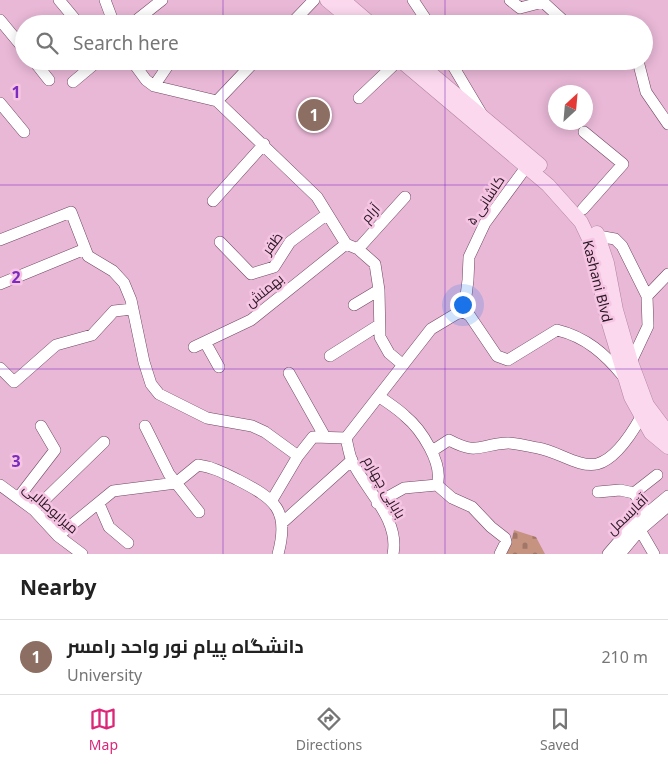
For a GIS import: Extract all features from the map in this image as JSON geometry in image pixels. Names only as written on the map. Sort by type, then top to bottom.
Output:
[{"type":"main road","points":[[327,0],[345,15]]},
{"type":"main road","points":[[343,0],[360,15]]},
{"type":"main road","name":"Kashani Blvd","points":[[411,70],[527,166],[567,205],[581,222],[591,243],[607,317],[626,380],[641,417],[651,433],[668,447]]},
{"type":"main road","name":"Kashani Blvd","points":[[427,70],[484,116],[554,178],[583,210],[598,236],[608,264],[616,310],[631,362],[647,405],[668,434]]},
{"type":"street","points":[[60,0],[72,15]]},
{"type":"street","points":[[105,0],[111,15]]},
{"type":"street","points":[[143,15],[162,0]]},
{"type":"street","points":[[300,15],[314,0]]},
{"type":"street","points":[[412,0],[423,15]]},
{"type":"street","points":[[510,0],[520,8],[543,2],[557,15]]},
{"type":"street","points":[[0,20],[15,38]]},
{"type":"street","points":[[41,70],[49,80]]},
{"type":"street","points":[[73,82],[87,70]]},
{"type":"street","points":[[139,70],[146,80],[154,86],[217,101],[264,144],[317,197],[346,244],[358,249],[375,264],[379,290],[380,337],[389,353],[402,364]]},
{"type":"street","points":[[154,86],[165,70]]},
{"type":"street","points":[[217,101],[247,70]]},
{"type":"street","points":[[359,98],[390,70]]},
{"type":"street","points":[[456,70],[484,116]]},
{"type":"street","points":[[640,70],[646,92],[668,124]]},
{"type":"street","points":[[0,103],[24,132]]},
{"type":"street","points":[[583,210],[623,164],[584,132]]},
{"type":"street","points":[[213,201],[264,144]]},
{"type":"street","name":"کاشانی ۵","points":[[464,312],[469,257],[485,223],[527,166]]},
{"type":"street","name":"آرام","points":[[358,249],[405,197]]},
{"type":"street","points":[[0,240],[71,212],[88,256],[113,271],[124,284],[133,309],[144,362],[151,384],[159,394],[208,418],[252,426],[265,432],[298,456]]},
{"type":"street","name":"ظفر","points":[[220,242],[251,274],[274,267],[290,242],[326,214]]},
{"type":"street","points":[[598,236],[615,239],[622,246],[647,296],[648,326],[631,362]]},
{"type":"street","name":"بهمنش","points":[[194,347],[251,320],[346,244]]},
{"type":"street","points":[[0,284],[85,250]]},
{"type":"street","points":[[647,296],[668,274]]},
{"type":"street","points":[[354,305],[379,290]]},
{"type":"street","points":[[0,368],[14,382],[56,345],[92,335],[114,311],[133,309]]},
{"type":"street","points":[[272,500],[298,456],[313,437],[346,438],[380,397],[402,364],[431,329],[456,314],[464,312],[470,316],[497,356],[508,360],[558,330],[572,334],[594,346],[612,362],[626,380]]},
{"type":"street","points":[[330,356],[380,325]]},
{"type":"street","points":[[205,342],[219,367]]},
{"type":"street","points":[[289,373],[325,437]]},
{"type":"street","points":[[380,397],[407,417],[432,451],[439,479],[437,485]]},
{"type":"street","points":[[432,451],[449,440],[462,447],[477,450],[508,443],[548,450],[588,465],[600,463],[629,440],[641,417]]},
{"type":"street","points":[[18,498],[55,450],[41,426]]},
{"type":"street","points":[[145,426],[159,456],[176,483],[199,512]]},
{"type":"street","name":"بابایی چهارم","points":[[346,438],[352,460],[391,523],[395,543],[393,554]]},
{"type":"street","points":[[34,510],[104,442]]},
{"type":"street","points":[[282,523],[352,460]]},
{"type":"street","points":[[58,536],[113,491],[176,483],[198,465],[210,466],[260,491],[272,500],[282,523],[284,533],[278,554]]},
{"type":"street","points":[[634,493],[657,475]]},
{"type":"street","name":"میرابوطالبی","points":[[0,485],[34,510],[58,536],[82,554]]},
{"type":"street","points":[[377,503],[404,488],[437,485],[452,498],[472,507],[491,527],[505,538],[506,542],[500,554]]},
{"type":"street","points":[[598,492],[620,490],[634,493],[647,513]]},
{"type":"street","name":"آقابسمل","points":[[608,554],[633,525],[668,496]]},
{"type":"street","points":[[99,504],[109,527],[128,542]]},
{"type":"street","name":"آقابسمل","points":[[620,554],[640,530],[668,506]]},
{"type":"street","points":[[640,530],[654,554]]},
{"type":"green space","points":[[514,530],[536,537],[545,554],[504,554],[510,546]]},
{"type":"place","name":"دانشگاه پیام نور واحد رامسر","points":[[314,115]]}]
